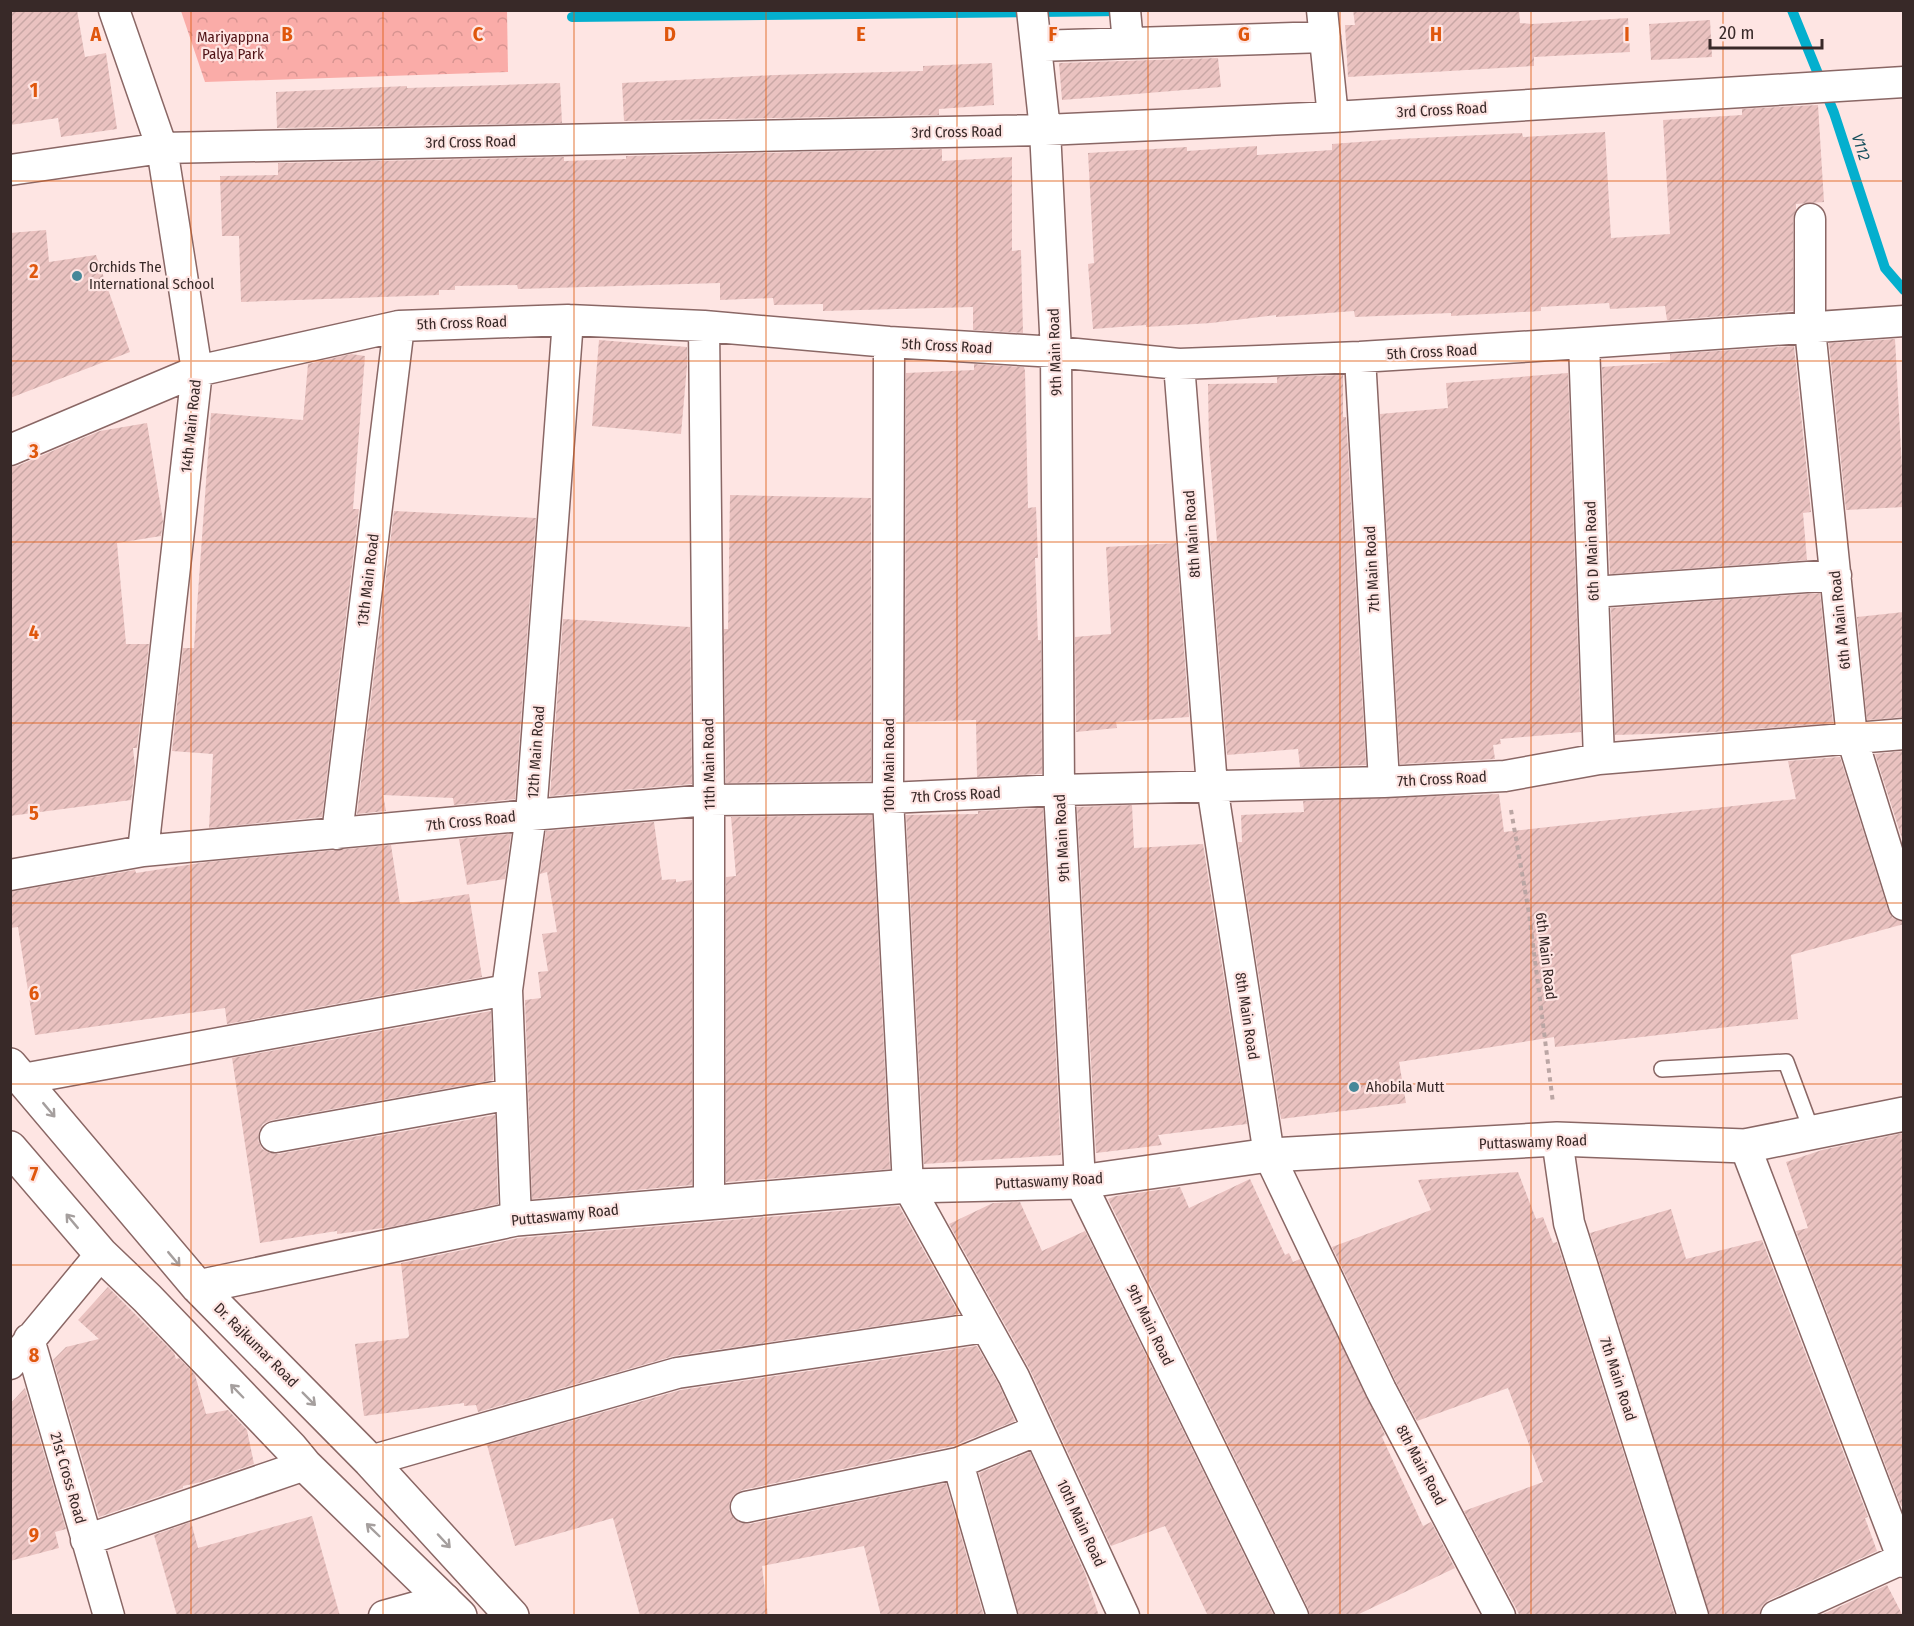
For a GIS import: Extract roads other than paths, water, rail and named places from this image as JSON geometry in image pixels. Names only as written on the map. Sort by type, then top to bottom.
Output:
[{"type":"main road","name":"Dr. Rajkumar Road","points":[[17,1072],[198,1287],[370,1461],[512,1616]]},
{"type":"main road","name":"Puttaswamy Road","points":[[198,1287],[516,1219],[908,1186],[1080,1182],[1269,1155],[1557,1139],[1745,1146],[1904,1114]]},
{"type":"main road","points":[[10,1148],[101,1254],[227,1381],[291,1448],[305,1466],[452,1607]]},
{"type":"street","name":"14th Main Road","points":[[114,10],[162,148],[197,371],[143,851]]},
{"type":"street","points":[[1034,29],[1324,24],[1333,117]]},
{"type":"street","name":"9th Main Road","points":[[1034,29],[1045,130],[1056,352],[1059,790],[1080,1182],[1293,1616]]},
{"type":"street","name":"3rd Cross Road","points":[[10,171],[162,148],[1045,130],[1333,117],[1904,82]]},
{"type":"street","name":"6th A Main Road","points":[[1810,219],[1810,329],[1852,738],[1904,905]]},
{"type":"street","name":"5th Cross Road","points":[[10,450],[197,371],[399,326],[568,320],[704,326],[889,342],[1056,352],[1179,364],[1360,357],[1904,321]]},
{"type":"street","name":"12th Main Road","points":[[516,1219],[507,990],[531,814],[568,320]]},
{"type":"street","name":"13th Main Road","points":[[337,834],[399,326]]},
{"type":"street","name":"11th Main Road","points":[[704,326],[710,800],[709,1202]]},
{"type":"street","name":"10th Main Road","points":[[889,342],[888,798],[908,1186],[1014,1377],[1124,1616]]},
{"type":"street","name":"6th D Main Road","points":[[1584,343],[1599,759]]},
{"type":"street","name":"7th Main Road","points":[[1360,357],[1384,782]]},
{"type":"street","name":"8th Main Road","points":[[1179,364],[1212,786],[1269,1155],[1381,1390],[1500,1616]]},
{"type":"street","points":[[1593,592],[1836,575]]},
{"type":"street","name":"7th Cross Road","points":[[10,875],[143,851],[531,814],[710,800],[888,798],[1059,790],[1384,782],[1505,776],[1599,759],[1904,734]]},
{"type":"street","points":[[17,1072],[507,990]]},
{"type":"street","points":[[275,1137],[511,1094]]},
{"type":"street","name":"7th Main Road","points":[[1557,1139],[1569,1223],[1693,1616]]},
{"type":"street","points":[[1745,1146],[1903,1560],[1776,1616]]},
{"type":"street","points":[[10,1364],[101,1254]]},
{"type":"street","points":[[370,1461],[677,1373],[986,1327]]},
{"type":"street","name":"21st Cross Road","points":[[29,1339],[109,1616]]},
{"type":"street","points":[[746,1506],[958,1463],[1038,1430]]},
{"type":"street","points":[[958,1463],[1002,1616]]},
{"type":"street","points":[[86,1540],[305,1466]]},
{"type":"street","points":[[384,1616],[452,1607]]},
{"type":"lane","points":[[1662,1069],[1786,1062],[1812,1132]]},
{"type":"waterway","name":"V112","points":[[1792,10],[1834,113],[1885,268],[1904,290]]},
{"type":"waterway","name":"V112","points":[[572,17],[1124,11]]},
{"type":"place","name":"Orchids The International School","points":[[77,276]]},
{"type":"place","name":"Ahobila Mutt","points":[[1354,1087]]},
{"type":"park label","name":"Mariyappna Palya Park","points":[[233,46]]}]
